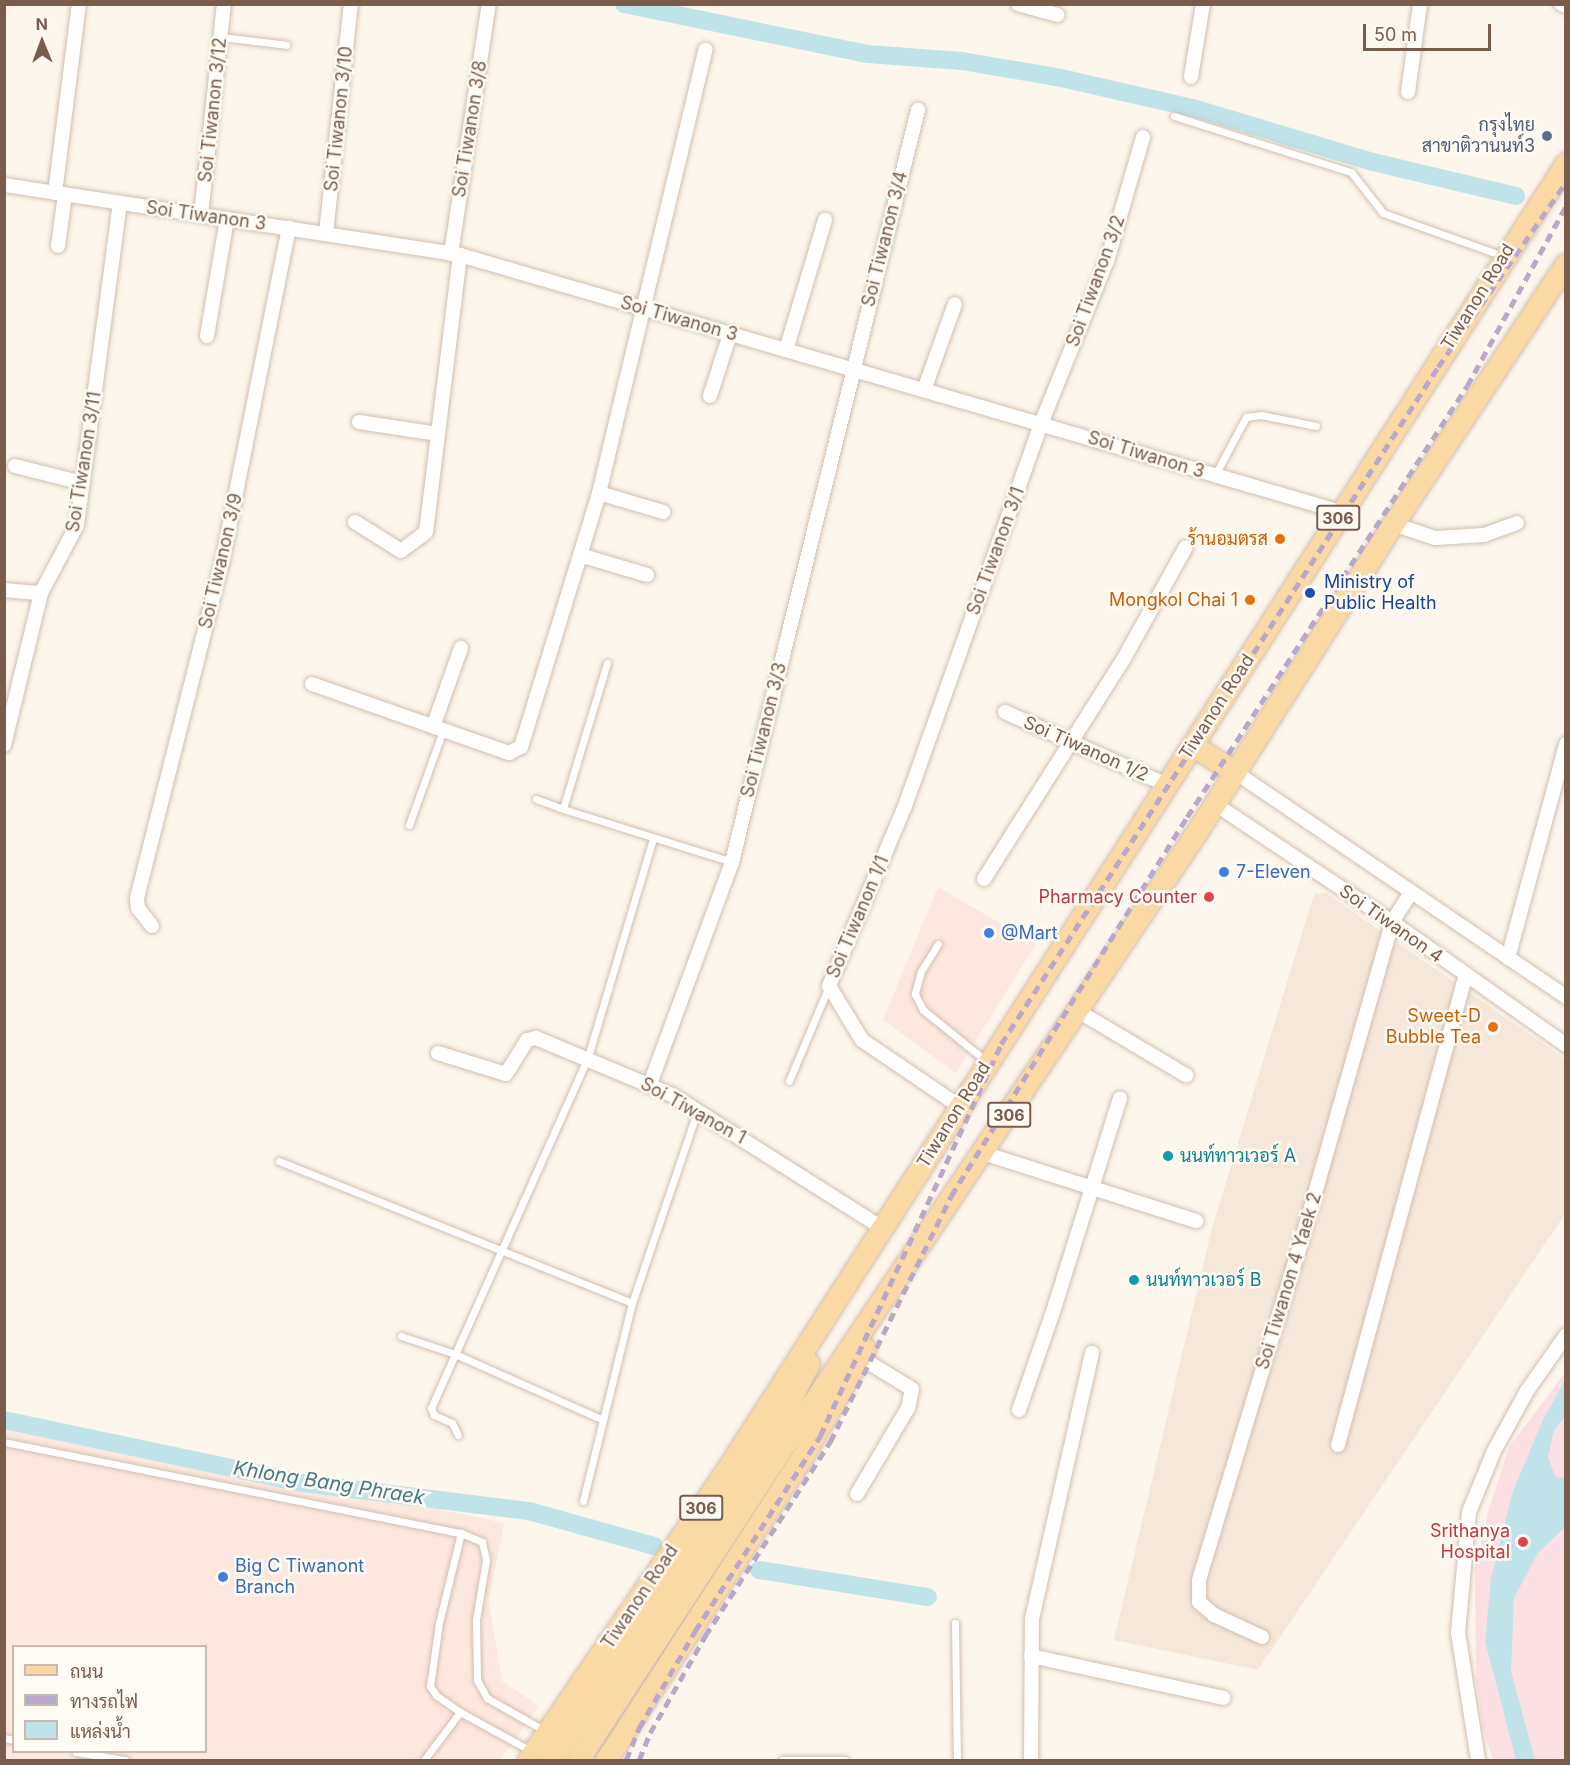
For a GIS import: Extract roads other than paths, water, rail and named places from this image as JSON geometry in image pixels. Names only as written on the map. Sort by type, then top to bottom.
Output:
[{"type":"main road","name":"Tiwanon Road","points":[[530,1756],[724,1474],[1167,785],[1503,256],[1566,163]]},
{"type":"main road","name":"Tiwanon Road","points":[[553,1761],[585,1731],[880,1308],[1215,804],[1393,524],[1563,273]]},
{"type":"main road","points":[[1192,745],[1235,772]]},
{"type":"main road","name":"Tiwanon Road","points":[[578,1761],[585,1731],[787,1406],[868,1250]]},
{"type":"main road","name":"Tiwanon Road","points":[[606,1761],[811,1442],[861,1358],[880,1308]]},
{"type":"street","points":[[58,246],[60,194],[79,4]]},
{"type":"street","name":"Soi Tiwanon 3/12","points":[[201,215],[224,4]]},
{"type":"street","name":"Soi Tiwanon 3/10","points":[[326,233],[351,4]]},
{"type":"street","name":"Soi Tiwanon 3/8","points":[[355,522],[401,551],[423,534],[438,434],[455,255],[489,4]]},
{"type":"street","points":[[1018,4],[1058,15]]},
{"type":"street","points":[[1191,77],[1203,4]]},
{"type":"street","points":[[1408,92],[1420,4]]},
{"type":"street","points":[[1561,4],[1566,6]]},
{"type":"street","points":[[312,684],[509,753],[521,747],[599,494],[705,50]]},
{"type":"street","name":"Soi Tiwanon 3/4","points":[[853,369],[918,110]]},
{"type":"street","name":"Soi Tiwanon 3/2","points":[[1041,424],[1107,261],[1143,137]]},
{"type":"street","name":"Soi Tiwanon 3","points":[[4,186],[326,233],[455,255],[1341,512]]},
{"type":"street","name":"Soi Tiwanon 3/11","points":[[4,745],[41,593],[74,536],[120,203]]},
{"type":"street","points":[[207,336],[227,219]]},
{"type":"street","points":[[786,350],[825,220]]},
{"type":"street","name":"Soi Tiwanon 3/9","points":[[152,926],[138,908],[138,891],[223,558],[289,228]]},
{"type":"street","points":[[924,390],[955,304]]},
{"type":"street","points":[[711,396],[730,334]]},
{"type":"street","name":"Soi Tiwanon 3/3","points":[[650,1083],[732,862],[853,369]]},
{"type":"street","points":[[358,422],[438,434]]},
{"type":"street","name":"Soi Tiwanon 3/1","points":[[949,677],[1041,424]]},
{"type":"street","points":[[15,466],[82,483]]},
{"type":"street","points":[[599,494],[663,512]]},
{"type":"street","points":[[1393,524],[1435,538],[1484,535],[1517,523]]},
{"type":"street","points":[[984,879],[1123,660],[1186,547]]},
{"type":"street","points":[[580,555],[647,575]]},
{"type":"street","points":[[4,590],[41,593]]},
{"type":"street","points":[[438,729],[461,648]]},
{"type":"street","name":"Soi Tiwanon 1/1","points":[[949,677],[905,806],[829,986],[862,1040],[959,1106]]},
{"type":"street","name":"Soi Tiwanon 1/2","points":[[1005,712],[1167,785]]},
{"type":"street","points":[[1508,958],[1566,744]]},
{"type":"street","name":"Soi Tiwanon 4","points":[[1235,772],[1566,997]]},
{"type":"street","name":"Soi Tiwanon 4","points":[[1215,804],[1392,922],[1465,977],[1566,1045]]},
{"type":"street","name":"Soi Tiwanon 4 Yaek 2","points":[[1262,1637],[1214,1615],[1199,1602],[1198,1580],[1298,1253],[1392,922],[1411,893]]},
{"type":"street","points":[[1338,1445],[1465,977]]},
{"type":"street","points":[[1078,1011],[1186,1075]]},
{"type":"street","name":"Soi Tiwanon 1","points":[[438,1053],[506,1074],[527,1040],[536,1038],[650,1083],[882,1228]]},
{"type":"street","points":[[1018,1410],[1092,1190],[1120,1098]]},
{"type":"street","points":[[983,1153],[1092,1190],[1196,1221]]},
{"type":"street","points":[[1478,1761],[1458,1633],[1469,1512],[1494,1451],[1527,1391],[1550,1362],[1566,1335]]},
{"type":"street","points":[[1550,1362],[1566,1349]]},
{"type":"street","points":[[1031,1761],[1031,1656],[1036,1595],[1092,1353]]},
{"type":"street","points":[[857,1494],[908,1408],[912,1389],[861,1358]]},
{"type":"street","points":[[1031,1656],[1222,1698]]},
{"type":"lane","points":[[221,37],[287,45]]},
{"type":"lane","points":[[1174,116],[1351,172],[1383,213],[1503,256]]},
{"type":"lane","points":[[1215,475],[1246,417],[1260,415],[1316,426]]},
{"type":"lane","points":[[563,809],[607,663]]},
{"type":"lane","points":[[409,825],[438,729]]},
{"type":"lane","points":[[536,799],[653,839],[732,862]]},
{"type":"lane","points":[[458,1434],[452,1423],[434,1414],[431,1408],[587,1060],[653,839]]},
{"type":"lane","points":[[938,944],[921,971],[915,994],[923,1010],[988,1062]]},
{"type":"lane","points":[[789,1081],[829,986]]},
{"type":"lane","points":[[583,1501],[632,1303],[698,1112]]},
{"type":"lane","points":[[279,1161],[502,1248],[632,1303]]},
{"type":"lane","points":[[401,1336],[454,1354],[603,1420]]},
{"type":"lane","points":[[4,1442],[461,1533],[482,1542],[486,1560],[476,1620],[477,1680],[487,1698],[547,1732]]},
{"type":"lane","points":[[461,1533],[439,1623],[430,1686],[436,1695],[460,1712],[530,1756]]},
{"type":"lane","points":[[955,1623],[957,1761]]},
{"type":"lane","points":[[424,1761],[460,1712]]},
{"type":"lane","points":[[81,1753],[125,1761]]},
{"type":"lane","points":[[782,1761],[844,1761]]},
{"type":"water","points":[[1565,1380],[1565,1417],[1554,1430],[1548,1457],[1555,1476],[1565,1479],[1565,1527],[1538,1553],[1514,1598],[1511,1671],[1535,1760],[1516,1760],[1485,1641],[1491,1579],[1513,1491],[1543,1420]]},
{"type":"waterway","points":[[624,4],[868,54],[962,61],[1061,78],[1193,108],[1373,162],[1516,196]]},
{"type":"waterway","name":"Khlong Bang Phraek","points":[[4,1420],[303,1483],[529,1511],[654,1546]]},
{"type":"waterway","name":"Khlong Bang Phraek","points":[[759,1570],[928,1597]]},
{"type":"railway","points":[[626,1760],[639,1728],[695,1631],[820,1436],[1001,1044],[1438,367],[1566,182]]},
{"type":"railway","points":[[639,1760],[650,1733],[705,1636],[830,1442],[951,1196],[1187,817],[1467,386],[1566,206]]},
{"type":"place","name":"กรุงไทย สาขาติวานนท์3","points":[[1547,136]]},
{"type":"place","name":"ร้านอมตรส","points":[[1280,539]]},
{"type":"place","name":"Ministry of Public Health","points":[[1310,593]]},
{"type":"place","name":"Mongkol Chai 1","points":[[1250,600]]},
{"type":"place","name":"7-Eleven","points":[[1224,872]]},
{"type":"place","name":"Pharmacy Counter","points":[[1209,897]]},
{"type":"place","name":"@Mart","points":[[989,933]]},
{"type":"place","name":"Sweet-D Bubble Tea","points":[[1493,1027]]},
{"type":"place","name":"นนท์ทาวเวอร์ A","points":[[1168,1156]]},
{"type":"place","name":"นนท์ทาวเวอร์ B","points":[[1134,1280]]},
{"type":"place","name":"Srithanya Hospital","points":[[1523,1542]]},
{"type":"place","name":"Big C Tiwanont Branch","points":[[223,1577]]}]
